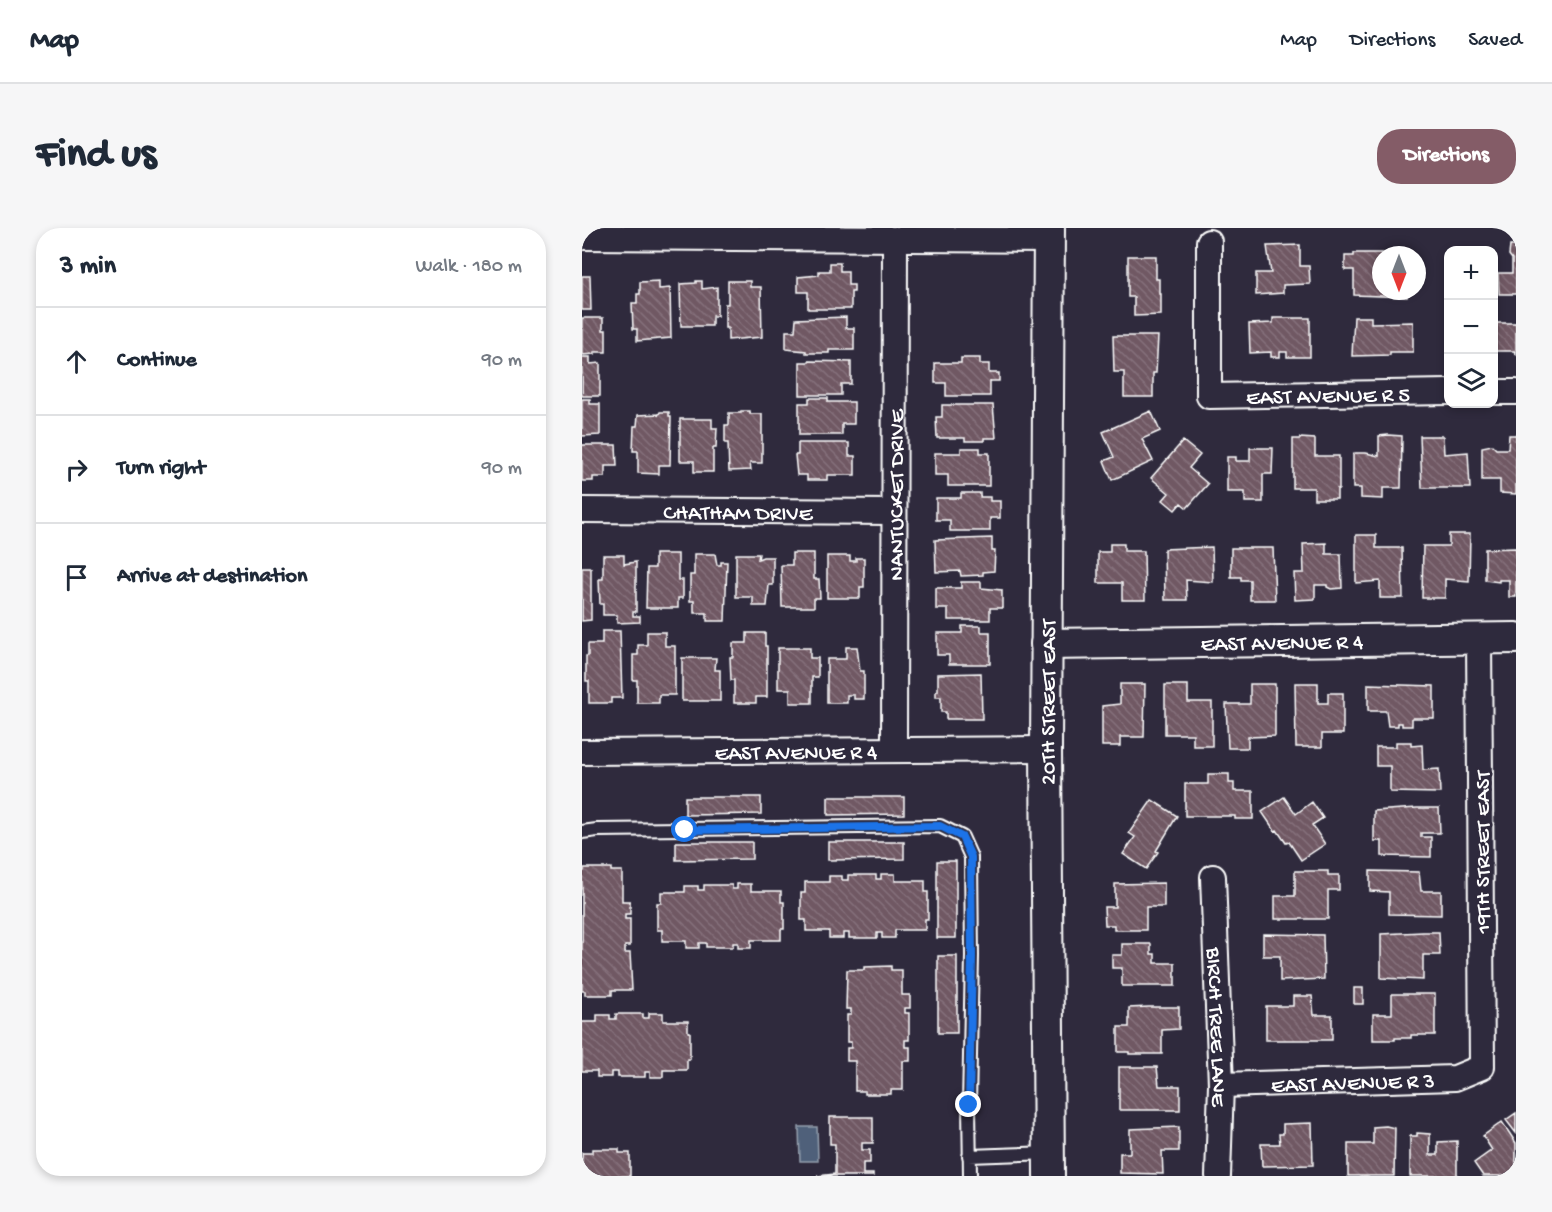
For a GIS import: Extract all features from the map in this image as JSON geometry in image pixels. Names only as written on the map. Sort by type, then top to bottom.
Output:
[{"type":"street","points":[[582,237],[895,240],[1050,234]]},
{"type":"street","name":"20TH STREET EAST","points":[[1049,1164],[1046,644],[1050,234]]},
{"type":"street","name":"NANTUCKET DRIVE","points":[[894,750],[895,240]]},
{"type":"street","name":"EAST AVENUE R 5","points":[[1209,242],[1209,396],[1444,392]]},
{"type":"street","points":[[1498,392],[1516,392]]},
{"type":"street","name":"CHATHAM DRIVE","points":[[582,510],[894,512]]},
{"type":"street","name":"19TH STREET EAST","points":[[1479,638],[1482,1067]]},
{"type":"street","name":"EAST AVENUE R 4","points":[[1046,644],[1516,638]]},
{"type":"street","name":"EAST AVENUE R 4","points":[[582,752],[1046,749]]},
{"type":"street","name":"BIRCH TREE LANE","points":[[1213,877],[1221,1085],[1218,1176]]},
{"type":"street","name":"EAST AVENUE R 3","points":[[1221,1085],[1455,1078],[1482,1067]]},
{"type":"lane","points":[[582,832],[940,826],[962,837],[971,857],[970,1176]]},
{"type":"lane","points":[[969,1156],[1049,1164]]},
{"type":"water","points":[[799,1127],[817,1127],[818,1161],[800,1161]]},
{"type":"building","points":[[1300,245],[1300,266],[1309,266],[1310,284],[1283,285],[1283,293],[1256,295],[1256,273],[1271,273],[1267,246]]},
{"type":"building","points":[[1510,246],[1516,246],[1516,294],[1499,294],[1498,273],[1512,273],[1512,259],[1509,255]]},
{"type":"building","points":[[1354,253],[1372,253],[1372,296],[1354,295],[1354,270],[1345,270],[1345,256],[1354,256]]},
{"type":"building","points":[[1128,256],[1156,256],[1156,279],[1159,279],[1161,315],[1134,316],[1134,297],[1128,297]]},
{"type":"building","points":[[830,263],[840,263],[840,271],[848,271],[848,285],[854,285],[854,292],[851,292],[851,309],[808,309],[808,292],[798,292],[798,277],[819,275],[819,271],[830,271]]},
{"type":"building","points":[[582,276],[590,276],[591,310],[582,310]]},
{"type":"building","points":[[659,281],[659,289],[670,288],[671,338],[637,341],[637,329],[633,329],[632,303],[637,303],[640,282]]},
{"type":"building","points":[[696,281],[702,281],[702,289],[717,287],[717,316],[712,316],[712,326],[681,326],[680,284],[696,283]]},
{"type":"building","points":[[728,281],[750,281],[750,287],[761,287],[762,337],[728,340],[728,328],[725,328],[725,304],[728,304]]},
{"type":"building","points":[[846,317],[846,328],[854,328],[854,350],[806,353],[806,351],[786,349],[786,331],[795,331],[796,319]]},
{"type":"building","points":[[1354,317],[1371,317],[1371,323],[1413,322],[1413,352],[1352,356]]},
{"type":"building","points":[[582,318],[603,318],[603,330],[606,330],[606,352],[582,355]]},
{"type":"building","points":[[1273,318],[1310,318],[1310,357],[1287,357],[1287,352],[1280,352],[1280,357],[1271,357],[1271,352],[1250,353],[1249,324],[1273,323]]},
{"type":"building","points":[[1498,323],[1516,323],[1516,354],[1514,351],[1498,351]]},
{"type":"building","points":[[1113,336],[1158,336],[1156,373],[1153,373],[1153,397],[1124,397],[1124,372],[1114,372]]},
{"type":"building","points":[[582,357],[590,357],[590,364],[600,363],[600,396],[582,396]]},
{"type":"building","points":[[961,358],[980,358],[980,364],[989,364],[989,373],[999,373],[999,381],[990,381],[990,396],[946,396],[946,383],[935,383],[935,363],[961,363]]},
{"type":"building","points":[[800,362],[851,362],[851,384],[841,384],[841,395],[800,395]]},
{"type":"building","points":[[809,398],[828,398],[828,402],[854,402],[854,424],[842,424],[842,435],[799,435],[799,403],[809,403]]},
{"type":"building","points":[[582,399],[590,399],[590,404],[600,404],[600,435],[582,436]]},
{"type":"building","points":[[942,405],[993,405],[996,438],[984,438],[984,441],[965,441],[965,438],[937,438],[936,417],[942,417]]},
{"type":"building","points":[[741,411],[762,414],[762,463],[750,463],[751,470],[729,471],[725,425],[729,425],[729,413],[741,413]]},
{"type":"building","points":[[1151,411],[1160,431],[1142,439],[1153,461],[1112,480],[1104,461],[1114,457],[1103,432]]},
{"type":"building","points":[[660,412],[669,412],[671,416],[670,465],[659,465],[659,474],[638,473],[638,451],[633,451],[634,426],[637,426],[638,415],[658,414],[658,416]]},
{"type":"building","points":[[680,419],[712,419],[712,428],[717,428],[716,448],[713,448],[713,472],[694,472],[694,461],[680,461]]},
{"type":"building","points":[[1509,435],[1516,435],[1516,494],[1500,493],[1500,480],[1482,480],[1482,447],[1492,445],[1496,449],[1508,449]]},
{"type":"building","points":[[1379,436],[1402,436],[1401,488],[1383,488],[1383,499],[1361,498],[1361,488],[1353,488],[1353,455],[1366,453],[1379,456]]},
{"type":"building","points":[[1420,436],[1443,436],[1444,454],[1468,452],[1470,488],[1422,488]]},
{"type":"building","points":[[1293,439],[1315,439],[1315,456],[1339,456],[1337,499],[1314,499],[1314,488],[1293,488]]},
{"type":"building","points":[[1183,441],[1200,455],[1189,468],[1208,484],[1187,508],[1181,503],[1175,510],[1163,500],[1169,493],[1151,478]]},
{"type":"building","points":[[798,443],[849,443],[849,456],[855,456],[855,475],[827,475],[827,480],[807,480],[807,475],[797,475],[795,455],[798,455]]},
{"type":"building","points":[[582,445],[616,445],[617,466],[605,466],[605,477],[593,477],[593,481],[582,481]]},
{"type":"building","points":[[961,448],[980,448],[980,453],[989,453],[989,486],[948,486],[948,475],[935,475],[935,453],[961,453]]},
{"type":"building","points":[[1250,448],[1273,448],[1272,474],[1263,474],[1263,502],[1245,502],[1245,492],[1227,492],[1227,457],[1236,457],[1236,461],[1250,461]]},
{"type":"building","points":[[961,493],[980,493],[980,497],[990,497],[990,501],[1000,501],[1000,518],[990,518],[990,531],[950,531],[950,520],[936,520],[936,498],[961,498]]},
{"type":"building","points":[[1449,534],[1470,534],[1469,581],[1445,579],[1445,598],[1422,598],[1423,546],[1449,546]]},
{"type":"building","points":[[1356,535],[1376,535],[1376,548],[1402,548],[1403,598],[1380,598],[1380,581],[1356,583]]},
{"type":"building","points":[[992,538],[992,551],[995,551],[994,571],[983,572],[983,575],[961,576],[960,571],[936,572],[935,540]]},
{"type":"building","points":[[1326,543],[1326,554],[1341,554],[1342,588],[1331,589],[1327,585],[1315,585],[1315,599],[1295,600],[1294,573],[1304,573],[1303,544]]},
{"type":"building","points":[[1110,544],[1124,544],[1124,551],[1144,551],[1145,600],[1122,600],[1122,583],[1098,583],[1098,552],[1110,552]]},
{"type":"building","points":[[1212,547],[1213,582],[1186,580],[1187,600],[1165,600],[1164,549]]},
{"type":"building","points":[[1231,548],[1273,548],[1275,600],[1250,600],[1250,580],[1231,577]]},
{"type":"building","points":[[1516,548],[1516,597],[1509,597],[1509,580],[1499,580],[1499,582],[1485,580],[1485,549]]},
{"type":"building","points":[[792,553],[814,553],[814,579],[819,579],[820,598],[814,598],[814,607],[782,607],[781,565],[792,565]]},
{"type":"building","points":[[655,554],[678,554],[678,580],[683,580],[683,598],[678,598],[678,608],[646,608],[647,568],[655,568]]},
{"type":"building","points":[[694,554],[715,554],[717,565],[727,562],[725,621],[707,621],[707,613],[694,613],[694,601],[690,601],[690,575],[694,575]]},
{"type":"building","points":[[736,554],[759,554],[758,559],[773,557],[773,585],[769,585],[767,606],[753,606],[753,597],[736,597]]},
{"type":"building","points":[[603,555],[624,555],[624,564],[636,562],[636,612],[633,612],[633,616],[640,616],[640,622],[617,623],[617,615],[603,615],[599,579],[603,579]]},
{"type":"building","points":[[827,556],[850,556],[850,561],[864,558],[864,587],[860,587],[860,598],[827,598]]},
{"type":"building","points":[[582,568],[591,568],[591,620],[582,621]]},
{"type":"building","points":[[961,582],[981,582],[981,588],[1002,590],[1002,608],[990,608],[990,620],[948,620],[948,609],[936,609],[936,588],[961,588]]},
{"type":"building","points":[[962,626],[981,626],[981,632],[990,632],[990,664],[949,664],[949,655],[937,655],[937,633],[962,633]]},
{"type":"building","points":[[602,631],[620,631],[622,698],[611,698],[611,703],[589,703],[589,681],[586,681],[588,644],[602,644]]},
{"type":"building","points":[[647,632],[665,632],[665,646],[675,646],[675,695],[659,695],[659,703],[637,703],[637,680],[633,680],[633,655],[638,655],[638,645],[647,645]]},
{"type":"building","points":[[747,633],[765,633],[767,697],[756,697],[756,703],[734,703],[734,680],[731,680],[730,657],[733,657],[733,643],[747,643]]},
{"type":"building","points":[[846,647],[857,647],[860,671],[864,671],[864,699],[854,699],[854,695],[847,695],[847,703],[827,703],[827,659],[846,659]]},
{"type":"building","points":[[778,648],[810,648],[810,658],[818,658],[818,677],[812,677],[812,703],[790,703],[790,689],[778,689]]},
{"type":"building","points":[[682,658],[716,658],[715,670],[720,670],[720,701],[682,701]]},
{"type":"building","points":[[981,673],[982,719],[946,719],[946,712],[941,712],[941,697],[936,697],[938,674]]},
{"type":"building","points":[[1295,683],[1318,683],[1318,703],[1328,703],[1328,693],[1343,693],[1343,734],[1322,734],[1322,747],[1296,747]]},
{"type":"building","points":[[1120,684],[1145,684],[1144,737],[1120,737],[1120,746],[1102,746],[1102,706],[1120,704]]},
{"type":"building","points":[[1250,684],[1275,684],[1275,736],[1248,737],[1248,748],[1228,748],[1226,704],[1250,704]]},
{"type":"building","points":[[1368,684],[1434,686],[1434,718],[1412,718],[1412,726],[1402,726],[1402,723],[1398,723],[1398,726],[1388,726],[1386,711],[1368,711]]},
{"type":"building","points":[[1165,685],[1188,685],[1188,702],[1212,702],[1212,746],[1193,746],[1193,734],[1165,734]]},
{"type":"building","points":[[1396,742],[1411,742],[1411,746],[1422,745],[1423,770],[1439,769],[1440,793],[1390,792],[1390,766],[1376,766],[1376,747],[1396,747]]},
{"type":"building","points":[[1208,774],[1229,774],[1229,783],[1234,783],[1234,791],[1253,791],[1253,819],[1235,819],[1235,816],[1185,816],[1185,784],[1208,784]]},
{"type":"building","points":[[685,797],[761,797],[761,814],[685,815]]},
{"type":"building","points":[[828,797],[904,797],[904,814],[828,815]]},
{"type":"building","points":[[1284,797],[1296,814],[1312,802],[1323,818],[1312,825],[1325,844],[1301,860],[1289,842],[1286,843],[1277,830],[1275,831],[1262,812]]},
{"type":"building","points":[[1152,800],[1177,816],[1146,869],[1123,854],[1135,837],[1129,833]]},
{"type":"building","points":[[1439,808],[1440,833],[1421,833],[1421,837],[1431,837],[1431,857],[1382,856],[1382,841],[1374,841],[1374,811]]},
{"type":"building","points":[[676,842],[752,842],[752,859],[676,860]]},
{"type":"building","points":[[828,842],[904,842],[904,859],[828,860]]},
{"type":"building","points":[[937,861],[956,861],[956,938],[937,938]]},
{"type":"building","points":[[584,868],[611,868],[611,871],[622,871],[622,901],[630,901],[630,914],[625,914],[625,919],[630,919],[630,946],[625,946],[625,953],[630,953],[632,990],[612,990],[612,995],[585,995],[585,991],[582,991],[582,871]]},
{"type":"building","points":[[1295,871],[1328,871],[1328,875],[1339,875],[1339,890],[1328,890],[1328,919],[1275,919],[1275,896],[1295,896]]},
{"type":"building","points":[[1370,871],[1419,872],[1421,891],[1441,891],[1441,915],[1389,914],[1389,892],[1370,891]]},
{"type":"building","points":[[881,874],[895,874],[895,881],[925,881],[925,892],[928,892],[928,919],[925,919],[925,930],[895,930],[895,938],[882,938],[882,933],[877,933],[877,938],[849,938],[849,933],[843,933],[843,938],[829,938],[829,931],[806,931],[806,920],[801,920],[801,893],[805,893],[805,882],[829,882],[829,876],[842,876],[842,880],[848,880],[848,875],[876,875],[876,879],[881,879]]},
{"type":"building","points":[[1164,883],[1164,907],[1146,907],[1146,930],[1114,930],[1114,925],[1105,925],[1104,907],[1115,907],[1115,884]]},
{"type":"building","points":[[737,884],[751,884],[751,891],[781,891],[781,902],[784,902],[784,929],[781,929],[781,940],[751,940],[751,948],[738,948],[738,943],[733,943],[733,947],[706,947],[706,943],[699,943],[699,948],[686,948],[686,941],[662,941],[662,930],[657,930],[657,903],[661,903],[661,892],[685,892],[685,886],[698,886],[698,890],[704,890],[704,885],[732,885],[732,889],[737,889]]},
{"type":"building","points":[[1439,932],[1440,955],[1423,955],[1423,980],[1381,978],[1381,934]]},
{"type":"building","points":[[1263,934],[1323,935],[1324,979],[1280,981],[1280,956],[1263,956]]},
{"type":"building","points":[[1122,944],[1151,944],[1151,954],[1155,954],[1155,963],[1175,963],[1175,986],[1122,986],[1122,968],[1112,968],[1112,955],[1122,955]]},
{"type":"building","points":[[938,956],[957,956],[957,1033],[938,1033]]},
{"type":"building","points":[[891,966],[891,970],[902,970],[902,995],[910,995],[910,1008],[905,1008],[905,1013],[909,1013],[909,1040],[905,1040],[905,1047],[910,1047],[910,1061],[903,1061],[903,1090],[891,1090],[891,1094],[865,1094],[865,1091],[855,1091],[855,1061],[847,1061],[847,1048],[851,1048],[851,1042],[847,1042],[847,1015],[851,1015],[851,1009],[846,1009],[847,970]]},
{"type":"building","points":[[1354,988],[1363,988],[1363,1004],[1354,1004]]},
{"type":"building","points":[[1392,994],[1435,994],[1435,1035],[1411,1035],[1411,1038],[1373,1040],[1373,1014],[1392,1014]]},
{"type":"building","points":[[1293,996],[1312,996],[1314,1015],[1332,1015],[1332,1040],[1266,1040],[1266,1006],[1293,1006]]},
{"type":"building","points":[[1179,1007],[1179,1029],[1162,1030],[1162,1054],[1118,1052],[1118,1027],[1129,1027],[1129,1008]]},
{"type":"building","points":[[649,1013],[663,1013],[663,1021],[688,1021],[690,1059],[687,1059],[687,1070],[663,1070],[663,1077],[650,1077],[650,1072],[645,1072],[645,1077],[618,1077],[618,1072],[611,1072],[611,1077],[597,1077],[597,1071],[582,1071],[582,1022],[597,1022],[597,1015],[610,1015],[610,1019],[616,1019],[616,1014],[643,1014],[643,1018],[649,1018]]},
{"type":"building","points":[[1119,1067],[1157,1067],[1159,1086],[1180,1086],[1180,1110],[1119,1110]]},
{"type":"building","points":[[1516,1113],[1516,1133],[1506,1120]]},
{"type":"building","points":[[830,1117],[873,1117],[873,1143],[862,1143],[862,1150],[870,1150],[870,1163],[863,1163],[863,1174],[873,1174],[873,1176],[817,1176],[835,1174],[835,1144],[830,1144]]},
{"type":"building","points":[[1502,1122],[1516,1143],[1516,1173],[1511,1176],[1483,1176],[1474,1163],[1492,1150],[1483,1136]]},
{"type":"building","points":[[1312,1123],[1313,1165],[1262,1166],[1261,1144],[1280,1144],[1279,1134],[1283,1134],[1283,1124]]},
{"type":"building","points":[[1179,1127],[1179,1151],[1162,1151],[1163,1174],[1120,1173],[1120,1153],[1130,1153],[1130,1129]]},
{"type":"building","points":[[1373,1127],[1395,1128],[1394,1176],[1348,1176],[1348,1144],[1373,1144]]},
{"type":"building","points":[[1417,1133],[1430,1134],[1430,1155],[1438,1155],[1438,1142],[1457,1141],[1457,1176],[1410,1176],[1410,1136],[1417,1136]]},
{"type":"building","points":[[592,1149],[619,1149],[619,1153],[630,1153],[630,1176],[582,1176],[582,1153],[592,1153]]},
{"type":"route","points":[[685,830],[940,826],[962,837],[971,857],[969,1105]]}]
